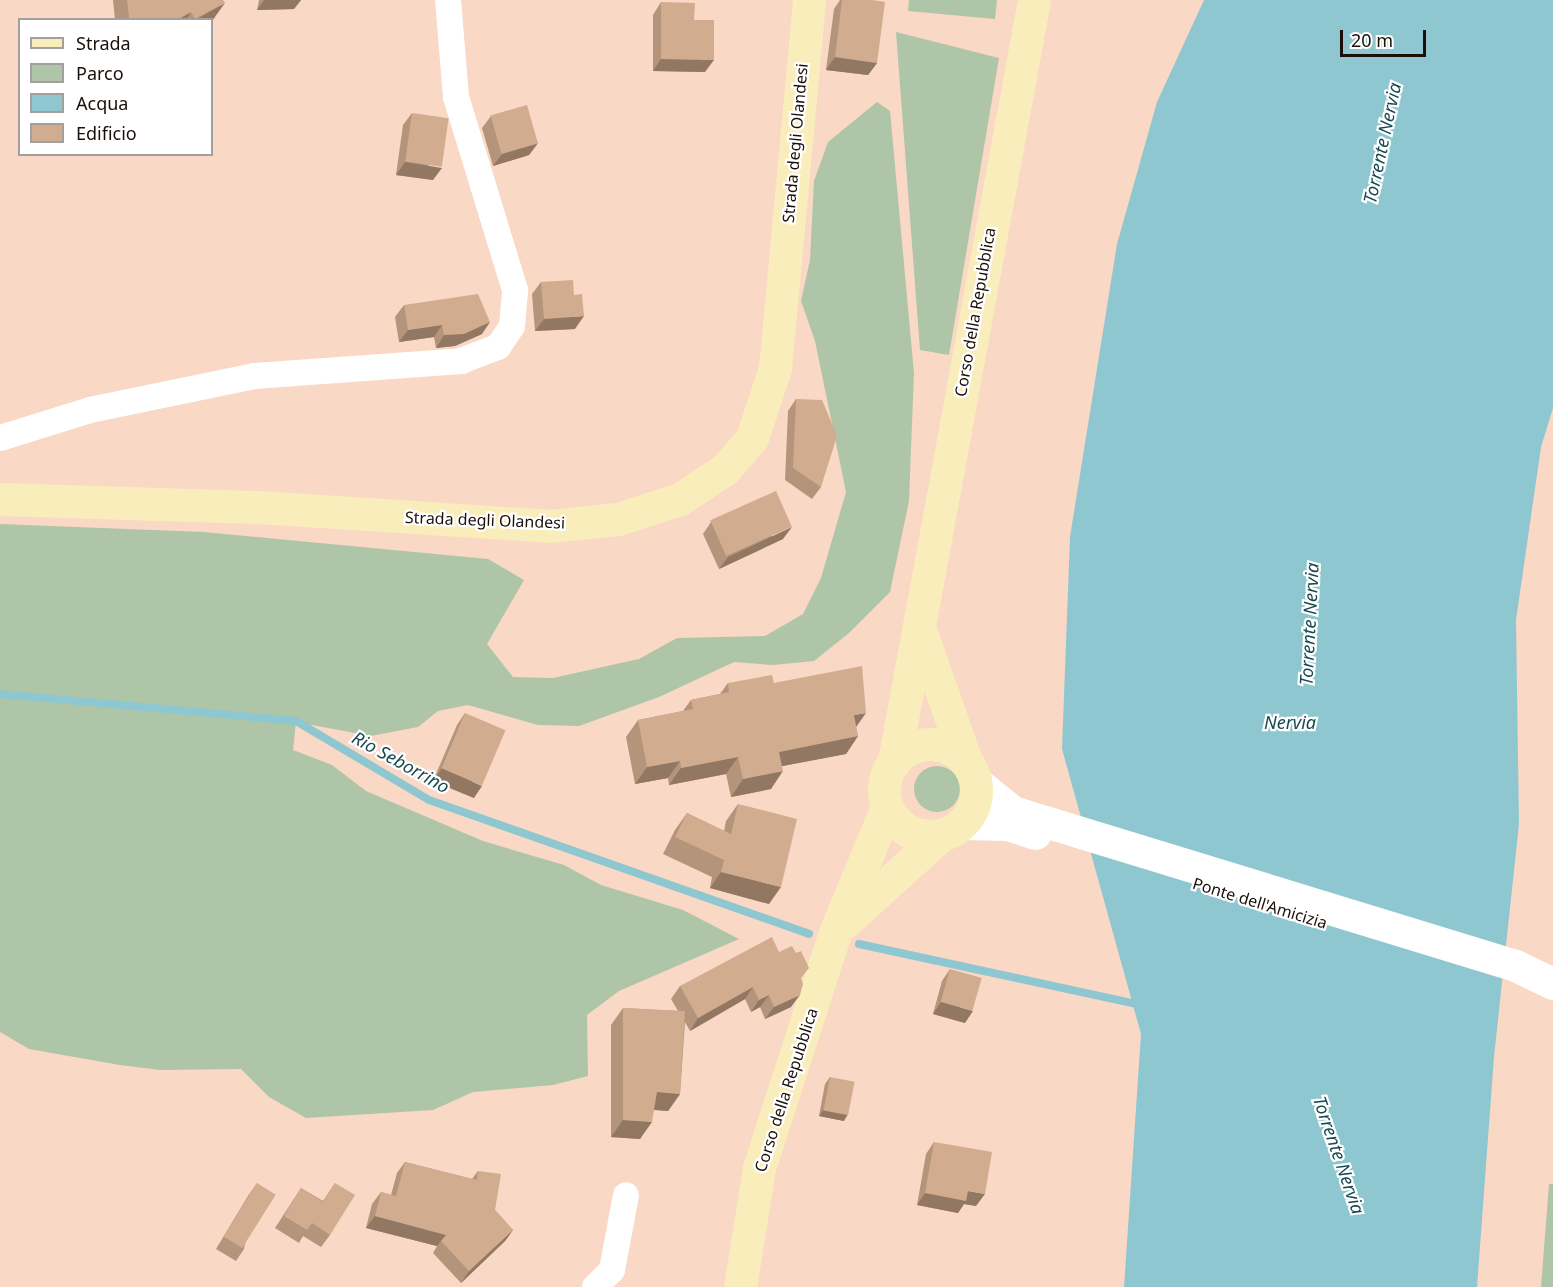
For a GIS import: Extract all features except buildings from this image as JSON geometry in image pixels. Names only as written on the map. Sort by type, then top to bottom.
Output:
[{"type":"main road","name":"Strada degli Olandesi","points":[[0,499],[259,507],[549,526],[618,519],[680,499],[725,469],[752,438],[775,368],[809,0]]},
{"type":"main road","name":"Corso della Repubblica","points":[[894,762],[1034,0]]},
{"type":"main road","name":"Corso della Repubblica","points":[[918,625],[971,771]]},
{"type":"main road","points":[[929,744],[943,746],[971,771],[976,797],[951,830],[921,835],[903,828],[887,807],[884,792],[894,762],[903,753],[929,744]]},
{"type":"main road","name":"Corso della Repubblica","points":[[740,1287],[759,1168],[836,930],[887,807]]},
{"type":"main road","name":"Corso della Repubblica","points":[[836,930],[951,830]]},
{"type":"street","points":[[0,438],[90,410],[254,376],[461,361],[498,347],[512,326],[515,290],[456,97],[448,0]]},
{"type":"street","points":[[951,830],[1011,819],[971,771]]},
{"type":"street","name":"Ponte dell'Amicizia","points":[[1011,819],[1513,974],[1552,983]]},
{"type":"street","points":[[595,1287],[612,1270],[626,1195]]},
{"type":"green space","points":[[909,0],[997,0],[995,19],[908,11]]},
{"type":"green space","points":[[896,32],[999,58],[949,355],[920,350]]},
{"type":"green space","points":[[877,102],[890,111],[914,373],[909,501],[890,592],[849,633],[814,661],[773,665],[734,662],[659,697],[579,726],[538,725],[468,705],[438,711],[418,727],[371,736],[296,722],[293,750],[332,765],[366,791],[483,841],[564,865],[601,885],[683,910],[739,939],[619,991],[587,1015],[588,1076],[553,1085],[473,1092],[433,1110],[306,1118],[269,1097],[241,1069],[160,1070],[120,1065],[29,1049],[0,1032],[0,524],[204,532],[488,559],[524,580],[487,644],[513,677],[553,678],[639,659],[677,638],[765,636],[803,614],[821,578],[846,492],[815,341],[801,301],[810,260],[814,181],[828,142]]},
{"type":"green space","points":[[937,766],[953,773],[960,789],[953,805],[937,812],[921,805],[914,789],[921,773]]},
{"type":"green space","points":[[1549,1184],[1553,1184],[1553,1287],[1541,1287]]},
{"type":"water","name":"Nervia","points":[[1204,0],[1553,0],[1553,408],[1541,447],[1516,620],[1519,824],[1494,1057],[1477,1287],[1124,1287],[1141,1034],[1062,749],[1070,537],[1117,244],[1157,102]]},
{"type":"waterway","name":"Rio Seborrino","points":[[0,694],[296,721],[429,800],[809,934]]},
{"type":"waterway","points":[[859,944],[1140,1005]]},
{"type":"water label","name":"Torrente Nervia","points":[[1382,143]]},
{"type":"water label","name":"Torrente Nervia","points":[[1309,624]]},
{"type":"water label","name":"Torrente Nervia","points":[[1339,1155]]}]
